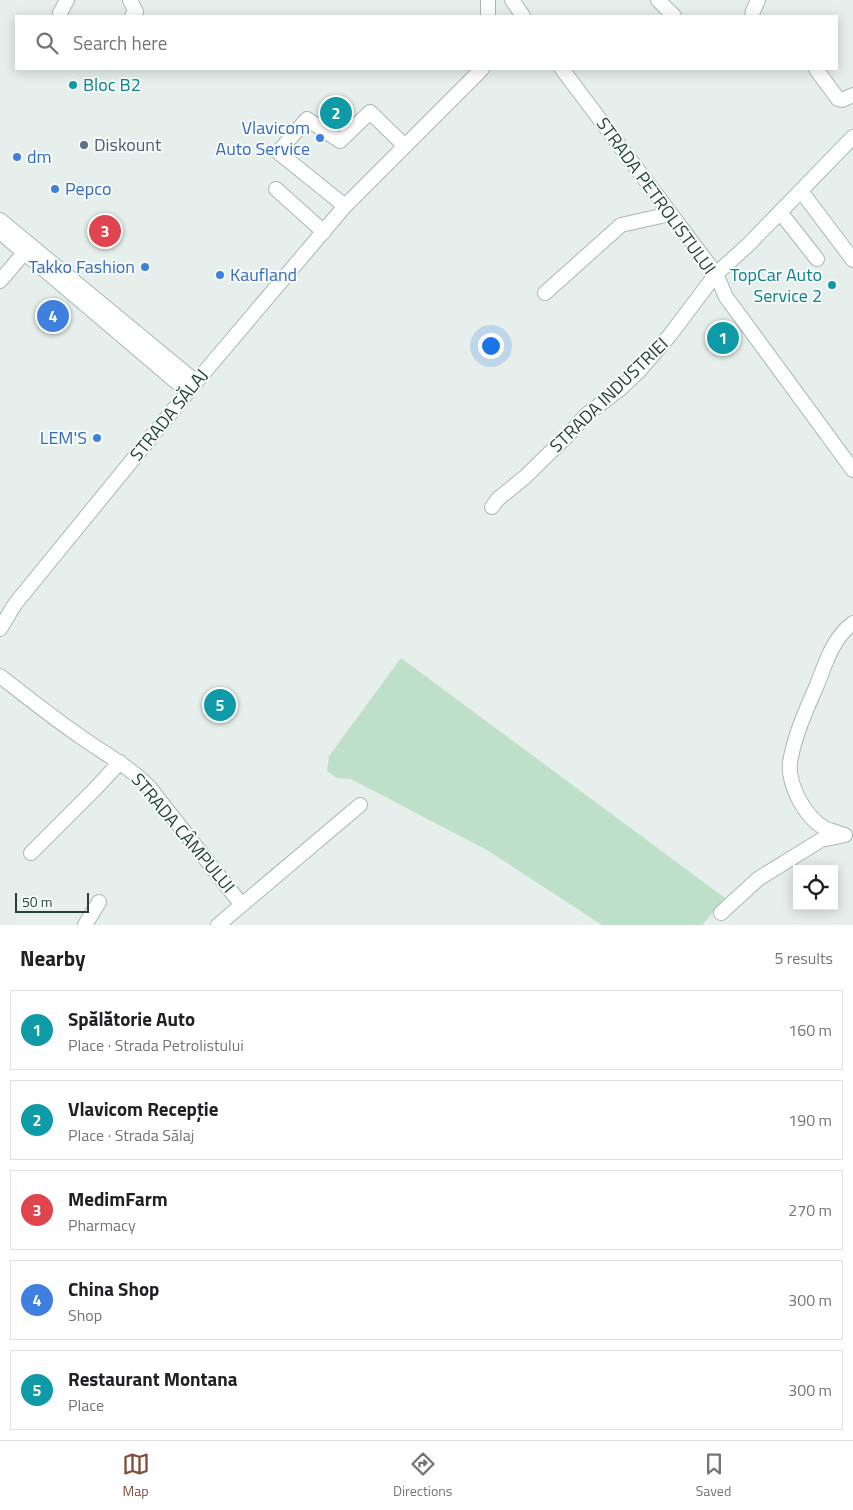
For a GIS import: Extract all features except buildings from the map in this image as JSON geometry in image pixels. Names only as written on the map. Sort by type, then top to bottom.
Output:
[{"type":"street","points":[[60,15],[67,0]]},
{"type":"street","points":[[130,0],[136,12],[133,15]]},
{"type":"street","points":[[488,0],[488,15]]},
{"type":"street","points":[[512,0],[522,15]]},
{"type":"street","points":[[658,0],[673,15]]},
{"type":"street","points":[[752,15],[758,0]]},
{"type":"street","name":"STRADA SĂLAJ","points":[[0,629],[15,604],[192,387],[345,206],[481,70]]},
{"type":"street","name":"STRADA PETROLISTULUI","points":[[563,70],[716,274],[726,297],[853,470]]},
{"type":"street","points":[[817,70],[838,99],[842,100],[853,95]]},
{"type":"street","points":[[345,206],[278,152],[306,119],[340,141],[370,112],[404,146]]},
{"type":"street","name":"STRADA INDUSTRIEI","points":[[492,507],[498,499],[570,433],[586,415],[620,389],[639,371],[670,335],[716,274],[748,245],[853,137]]},
{"type":"street","points":[[276,189],[324,232]]},
{"type":"street","points":[[801,191],[853,260]]},
{"type":"street","points":[[780,212],[817,259]]},
{"type":"street","points":[[545,293],[621,225],[670,214]]},
{"type":"street","points":[[0,220],[192,387]]},
{"type":"street","points":[[0,232],[192,387]]},
{"type":"street","points":[[0,281],[24,253]]},
{"type":"street","points":[[849,835],[826,828],[814,820],[800,803],[792,780],[790,759],[808,704],[834,642],[853,623]]},
{"type":"street","name":"STRADA CÂMPULUI","points":[[0,676],[80,737],[130,769],[150,788],[242,904]]},
{"type":"street","points":[[31,853],[120,762]]},
{"type":"street","points":[[218,925],[360,805]]},
{"type":"street","points":[[721,913],[758,879],[821,840],[849,835]]},
{"type":"street","points":[[85,925],[100,902]]},
{"type":"green space","points":[[401,658],[725,898],[702,925],[602,925],[487,850],[351,779],[337,778],[327,771],[329,756]]},
{"type":"place","name":"Bloc B2","points":[[73,85]]},
{"type":"place","name":"Vlavicom Recepție","points":[[336,113]]},
{"type":"place","name":"Vlavicom Auto Service","points":[[320,138]]},
{"type":"place","name":"Diskount","points":[[84,145]]},
{"type":"place","name":"dm","points":[[17,157]]},
{"type":"place","name":"Pepco","points":[[55,189]]},
{"type":"place","name":"MedimFarm","points":[[105,231]]},
{"type":"place","name":"Takko Fashion","points":[[145,267]]},
{"type":"place","name":"Kaufland","points":[[220,275]]},
{"type":"place","name":"TopCar Auto Service 2","points":[[832,285]]},
{"type":"place","name":"China Shop","points":[[53,316]]},
{"type":"place","name":"Spălătorie Auto","points":[[723,338]]},
{"type":"place","name":"LEM'S","points":[[97,438]]},
{"type":"place","name":"Restaurant Montana","points":[[220,705]]}]
